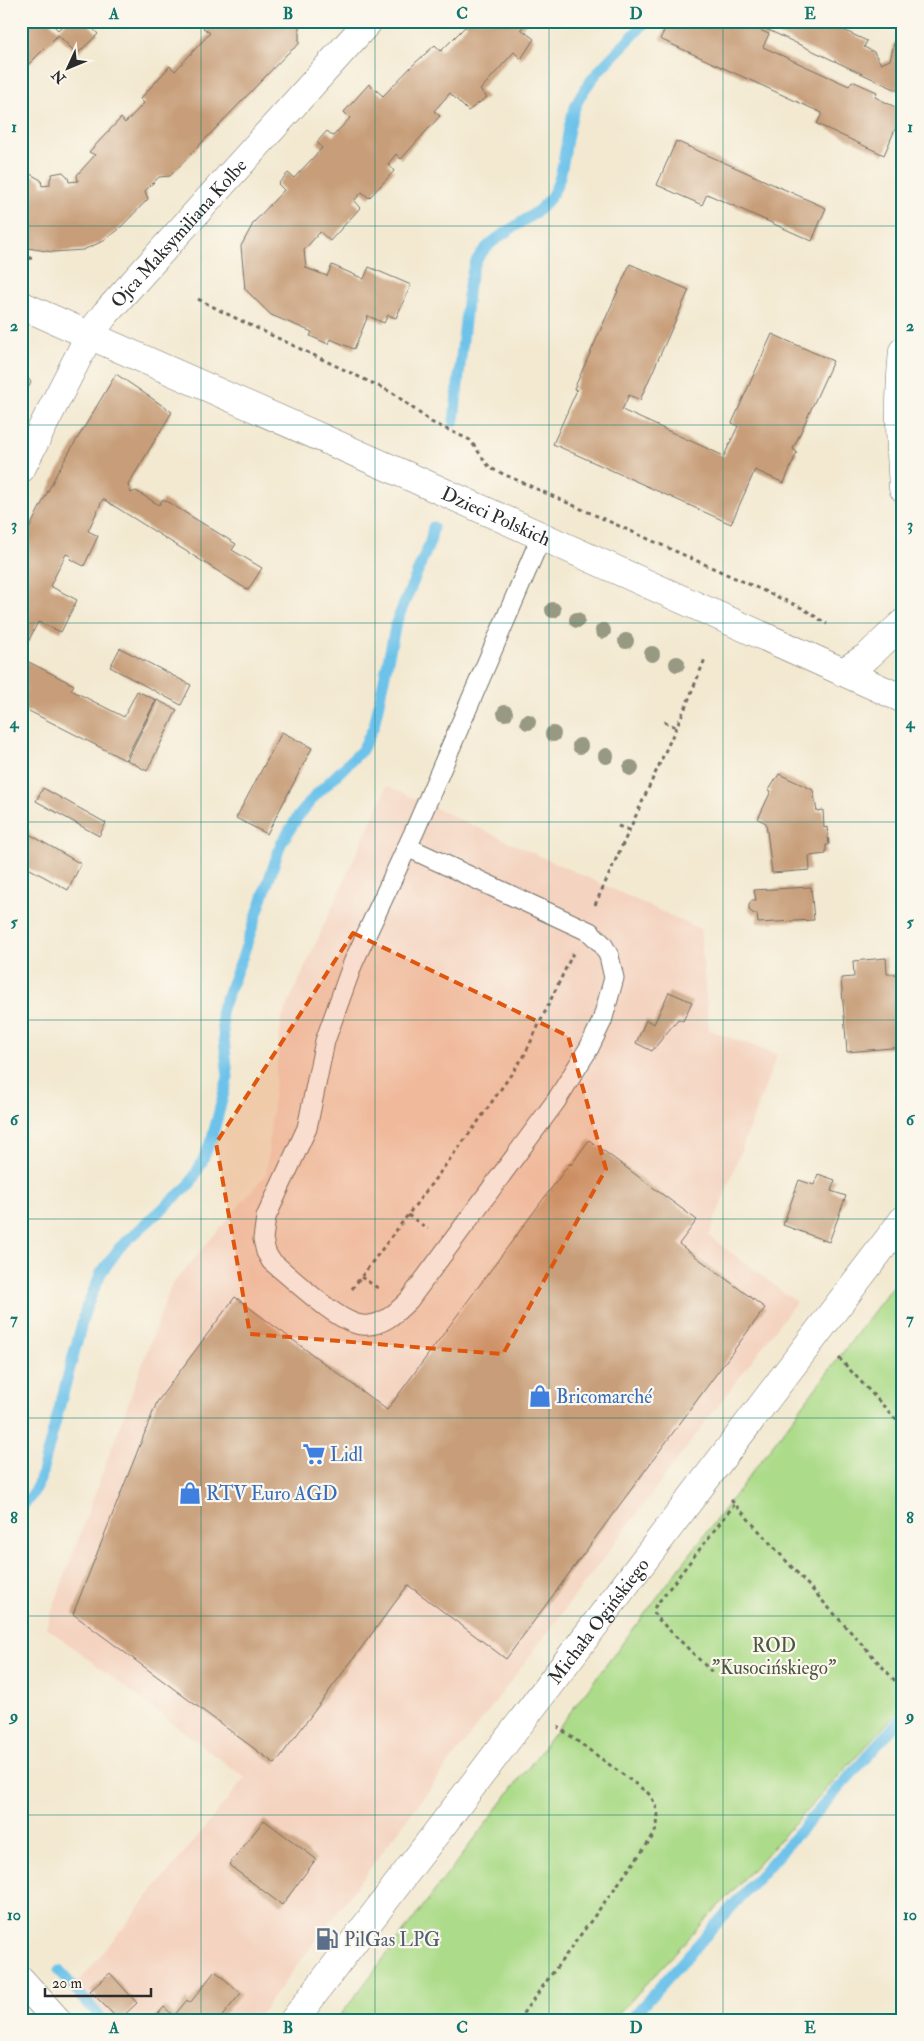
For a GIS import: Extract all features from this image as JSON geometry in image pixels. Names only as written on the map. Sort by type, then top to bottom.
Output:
[{"type":"street","name":"Ojca Maksymiliana Kolbe","points":[[21,469],[90,334],[369,21]]},
{"type":"street","name":"Dzieci Polskich","points":[[21,305],[90,334],[903,699]]},
{"type":"street","points":[[903,351],[899,427],[903,488]]},
{"type":"street","points":[[843,672],[868,656],[903,623]]},
{"type":"street","name":"Michała Ogińskiego","points":[[294,2020],[903,1220]]},
{"type":"street","points":[[21,1980],[57,2020]]},
{"type":"lane","points":[[407,848],[590,932],[603,945],[610,956],[614,978],[597,1030],[578,1066],[556,1101],[409,1300],[398,1312],[380,1322],[363,1325],[348,1321],[331,1310],[271,1261],[266,1252],[263,1239],[264,1227],[274,1197],[307,1128],[325,1041],[353,963],[407,848],[541,536]]},
{"type":"path","points":[[21,254],[32,259]]},
{"type":"path","points":[[198,299],[392,393],[431,422],[470,440],[490,468],[802,608],[827,624]]},
{"type":"path","points":[[331,1310],[344,1301],[475,1126],[524,1056],[584,929],[705,659]]},
{"type":"path","points":[[664,722],[676,727]]},
{"type":"path","points":[[618,826],[629,830]]},
{"type":"path","points":[[839,1358],[903,1427]]},
{"type":"path","points":[[731,1501],[897,1682]]},
{"type":"path","points":[[712,1672],[655,1616],[654,1608],[734,1505]]},
{"type":"path","points":[[518,2020],[654,1835],[659,1820],[655,1803],[648,1794],[558,1727]]},
{"type":"highlighted area","points":[[353,933],[568,1036],[606,1169],[503,1354],[250,1334],[216,1143]]},
{"type":"shaded area","points":[[387,786],[700,929],[709,1030],[777,1055],[709,1236],[796,1302],[256,2020],[111,2020],[78,1983],[245,1778],[46,1627],[171,1286],[266,1174],[281,1020]]},
{"type":"green space","name":"ROD \"Kusocińskiego\"","points":[[903,1273],[903,1712],[897,1713],[613,2020],[337,2020]]},
{"type":"building","points":[[21,21],[49,21],[58,30],[67,21],[86,21],[98,34],[77,54],[58,35],[26,67],[21,63]]},
{"type":"building","points":[[205,21],[299,21],[299,44],[287,54],[170,176],[159,177],[145,191],[148,199],[117,231],[101,242],[83,250],[53,252],[21,247],[21,169],[41,180],[42,186],[50,185],[52,174],[63,172],[68,177],[69,182],[78,181],[77,175],[95,155],[89,152],[121,118],[125,123],[144,103],[140,99],[170,66],[175,71],[210,33],[203,28],[207,23]]},
{"type":"building","points":[[463,21],[528,21],[521,29],[534,39],[521,59],[514,52],[480,90],[487,97],[468,111],[450,93],[434,111],[440,116],[401,159],[396,154],[388,164],[394,171],[369,198],[362,192],[354,201],[360,208],[330,241],[320,232],[304,250],[306,268],[327,276],[332,265],[364,279],[369,267],[411,285],[396,318],[388,315],[384,323],[368,316],[354,349],[330,339],[328,344],[310,336],[312,332],[271,315],[245,289],[241,246],[254,222],[284,190],[278,184],[288,173],[294,178],[322,148],[317,142],[327,131],[333,136],[350,118],[344,112],[369,84],[383,96],[435,45],[441,51],[467,25]]},
{"type":"building","points":[[669,21],[739,21],[769,34],[763,47],[849,86],[852,81],[877,92],[875,97],[903,111],[884,155],[817,124],[822,113],[660,39]]},
{"type":"building","points":[[749,21],[815,21],[824,26],[826,22],[867,41],[864,47],[874,52],[881,64],[890,60],[894,44],[903,27],[903,93]]},
{"type":"building","points":[[676,141],[826,208],[812,241],[707,194],[702,205],[657,185]]},
{"type":"building","points":[[630,264],[689,290],[640,400],[629,395],[622,410],[724,456],[738,426],[732,423],[772,334],[833,361],[793,449],[797,452],[784,483],[755,470],[731,524],[553,444],[577,390],[574,389]]},
{"type":"building","points":[[21,370],[31,382],[21,402]]},
{"type":"building","points":[[116,374],[172,412],[128,485],[131,493],[136,491],[159,505],[163,499],[236,544],[232,550],[262,568],[248,590],[103,499],[88,531],[98,536],[84,566],[70,559],[71,556],[66,554],[50,586],[77,600],[61,632],[38,622],[21,656],[21,545],[58,471]]},
{"type":"building","points":[[120,648],[191,685],[181,705],[110,667]]},
{"type":"building","points":[[21,658],[74,685],[71,690],[124,717],[137,691],[156,700],[125,760],[29,711],[21,709]]},
{"type":"building","points":[[157,700],[177,710],[147,771],[127,760]]},
{"type":"building","points":[[282,732],[312,748],[267,834],[236,818]]},
{"type":"building","points":[[779,774],[813,790],[817,811],[823,810],[824,828],[827,827],[829,845],[826,845],[826,854],[809,856],[810,870],[772,873],[766,823],[758,819],[771,791],[769,790]]},
{"type":"building","points":[[43,788],[106,823],[99,836],[36,801]]},
{"type":"building","points":[[21,826],[30,831],[29,834],[81,864],[68,890],[21,864]]},
{"type":"building","points":[[811,887],[814,920],[758,923],[757,914],[749,910],[752,900],[756,900],[754,890]]},
{"type":"building","points":[[886,958],[887,974],[899,974],[903,1047],[847,1052],[841,978],[854,977],[853,961]]},
{"type":"building","points":[[669,992],[692,1002],[683,1021],[678,1019],[652,1051],[636,1043],[646,1020],[654,1024]]},
{"type":"building","points":[[589,1140],[697,1220],[679,1244],[765,1308],[506,1659],[408,1585],[275,1764],[73,1614],[157,1402],[235,1297],[387,1410]]},
{"type":"building","points":[[818,1174],[835,1180],[831,1191],[846,1196],[829,1242],[783,1225],[799,1180],[814,1185]]},
{"type":"building","points":[[264,1820],[316,1859],[282,1905],[229,1865]]},
{"type":"building","points":[[215,1971],[241,1993],[219,2020],[153,2020],[164,2007],[174,2016],[187,2000],[190,2003]]},
{"type":"building","points":[[110,1973],[137,2003],[119,2020],[90,1991]]},
{"type":"waterway","points":[[454,421],[469,285],[474,266],[479,256],[487,247],[536,212],[553,194],[562,169],[572,115],[583,91],[646,21]]},
{"type":"waterway","points":[[21,1508],[32,1495],[40,1480],[86,1308],[101,1273],[120,1247],[190,1184],[202,1162],[212,1138],[228,1077],[221,1011],[242,958],[281,844],[297,818],[315,796],[362,750],[374,726],[396,623],[430,542],[433,527]]},
{"type":"waterway","points":[[630,2020],[900,1720],[903,1720]]},
{"type":"waterway","points":[[59,1971],[103,2020]]},
{"type":"place","name":"Bricomarché","points":[[540,1396]]},
{"type":"place","name":"Lidl","points":[[314,1454]]},
{"type":"place","name":"RTV Euro AGD","points":[[190,1493]]},
{"type":"place","name":"PilGas LPG","points":[[327,1939]]}]
